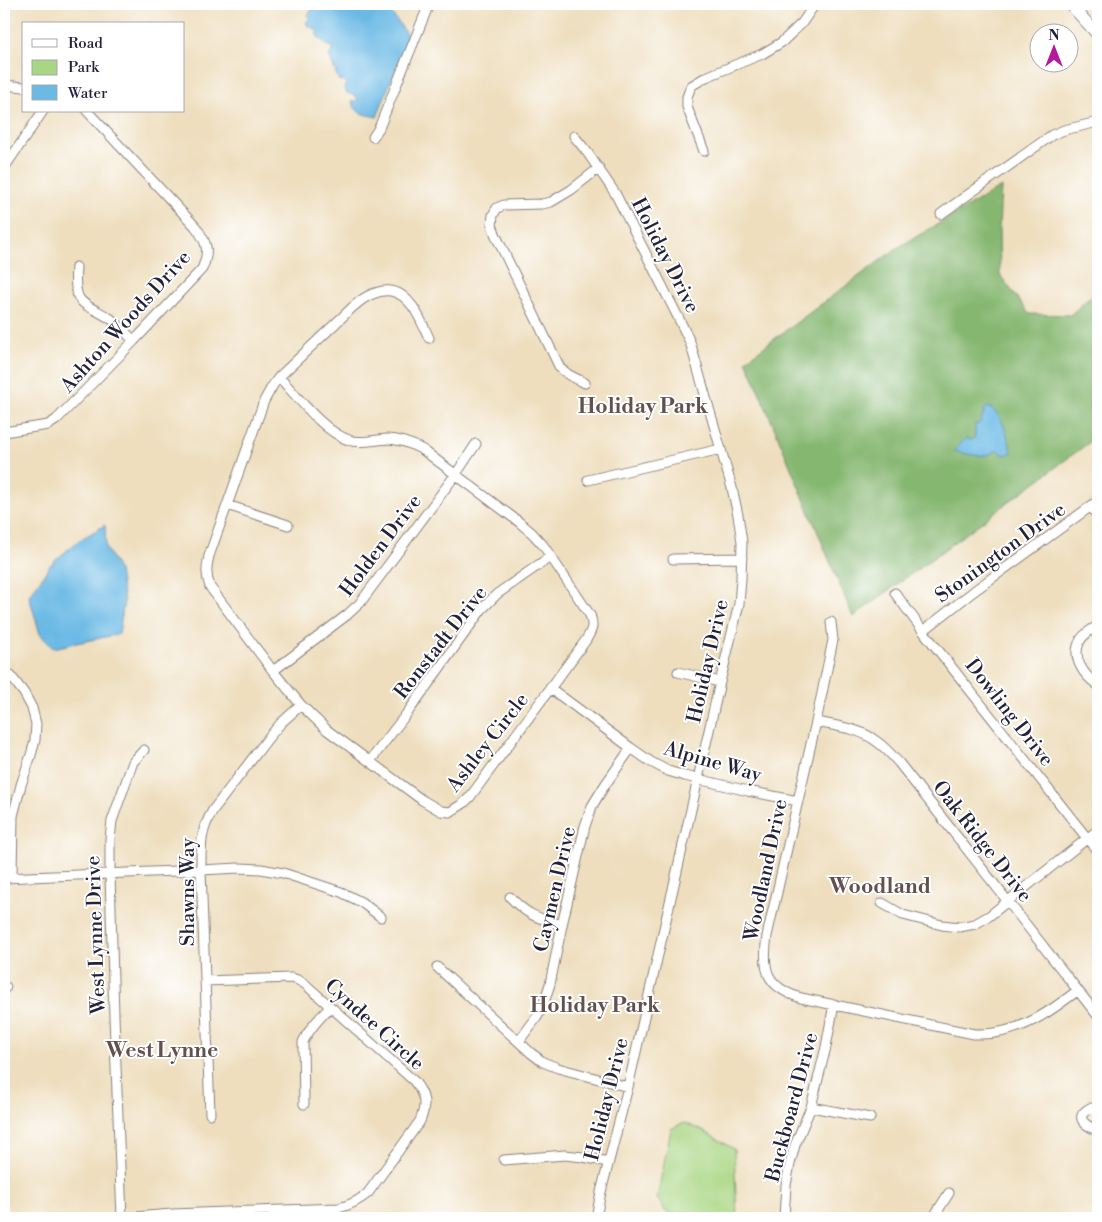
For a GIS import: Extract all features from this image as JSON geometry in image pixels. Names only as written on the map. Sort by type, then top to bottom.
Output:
[{"type":"main road","points":[[1070,4],[1098,35]]},
{"type":"street","points":[[373,138],[379,128],[429,4]]},
{"type":"street","points":[[704,150],[686,107],[691,86],[706,77],[762,54],[782,42],[802,23],[815,4]]},
{"type":"street","points":[[4,85],[22,87]]},
{"type":"street","points":[[4,168],[42,112]]},
{"type":"street","name":"Ashton Woods Drive","points":[[4,432],[48,425],[56,420],[202,269],[206,259],[203,237],[196,226],[89,112]]},
{"type":"street","points":[[941,214],[1052,135],[1064,130],[1098,122]]},
{"type":"street","name":"Holiday Drive","points":[[574,136],[588,152],[615,193],[690,342],[721,449],[738,515],[742,542],[739,604],[628,1088],[608,1162],[596,1218]]},
{"type":"street","points":[[585,383],[560,368],[501,249],[492,225],[493,215],[497,208],[504,204],[542,204],[550,202],[571,190],[599,168]]},
{"type":"street","points":[[76,267],[74,284],[76,294],[82,302],[111,320],[134,341]]},
{"type":"street","name":"Ashley Circle","points":[[280,377],[314,415],[340,436],[352,441],[368,442],[388,439],[413,445],[456,474],[532,532],[585,607],[593,624],[586,640],[470,796],[464,803],[450,812],[441,811],[422,800],[327,730],[301,705],[210,587],[206,567],[264,401],[273,384],[280,377],[354,306],[368,296],[379,292],[390,291],[400,295],[410,303],[418,314],[429,338]]},
{"type":"street","name":"Holden Drive","points":[[274,671],[360,603],[456,474],[476,444]]},
{"type":"street","points":[[588,480],[721,449]]},
{"type":"street","points":[[1095,504],[1098,517]]},
{"type":"street","name":"Stonington Drive","points":[[923,631],[974,590],[1095,504]]},
{"type":"street","points":[[227,505],[288,525]]},
{"type":"street","name":"Ronstadt Drive","points":[[370,761],[411,708],[482,609],[497,594],[550,557]]},
{"type":"street","points":[[673,559],[742,558]]},
{"type":"street","name":"Dowling Drive","points":[[895,593],[1098,852]]},
{"type":"street","name":"Woodland Drive","points":[[831,622],[833,640],[767,936],[766,967],[770,979],[778,988],[788,994],[974,1034],[1010,1030],[1029,1023],[1046,1014],[1077,991]]},
{"type":"street","points":[[1098,625],[1080,641],[1077,656],[1079,664],[1089,678],[1098,685]]},
{"type":"street","points":[[4,670],[24,693],[32,708],[36,724],[35,740],[13,816],[8,878],[261,869],[284,873],[342,892],[381,917]]},
{"type":"street","points":[[678,672],[720,682]]},
{"type":"street","name":"Alpine Way","points":[[550,688],[651,762],[668,770],[698,779],[798,801]]},
{"type":"street","name":"Shawns Way","points":[[210,1114],[201,870],[202,835],[210,816],[269,737],[301,705]]},
{"type":"street","name":"Oak Ridge Drive","points":[[816,722],[862,733],[875,740],[899,762],[1098,1016]]},
{"type":"street","name":"Caymen Drive","points":[[519,1041],[537,1017],[550,984],[585,826],[592,806],[631,748]]},
{"type":"street","name":"West Lynne Drive","points":[[122,1218],[110,839],[112,821],[133,762],[144,750]]},
{"type":"street","points":[[882,903],[903,915],[942,926],[960,927],[975,924],[989,916],[1098,830]]},
{"type":"street","points":[[510,897],[528,913],[538,918],[562,924]]},
{"type":"street","points":[[437,967],[543,1062],[628,1088]]},
{"type":"street","name":"Cyndee Circle","points":[[122,1218],[172,1214],[318,1214],[350,1205],[368,1193],[420,1121],[423,1113],[423,1097],[414,1081],[305,984],[291,978],[205,981]]},
{"type":"street","name":"Buckboard Drive","points":[[784,1218],[786,1185],[790,1164],[795,1145],[811,1107],[826,1047],[834,1004]]},
{"type":"street","points":[[304,1104],[304,1042],[312,1026],[330,1007]]},
{"type":"street","points":[[811,1107],[870,1118]]},
{"type":"street","points":[[1098,1110],[1090,1108],[1084,1111],[1082,1116],[1086,1126],[1098,1131]]},
{"type":"street","points":[[504,1160],[565,1155],[608,1162]]},
{"type":"street","points":[[933,1218],[949,1193]]},
{"type":"green space","points":[[1001,187],[999,230],[1000,275],[1029,314],[1070,315],[1098,290],[1098,436],[853,617],[746,360],[897,248]]},
{"type":"green space","points":[[685,1123],[734,1149],[737,1218],[701,1218],[666,1212],[657,1198],[671,1129]]},
{"type":"water","points":[[318,4],[385,4],[408,36],[377,117],[362,113],[356,109],[352,102],[358,100],[356,96],[347,93],[344,87],[346,84],[343,80],[339,81],[329,55],[333,52],[332,46],[328,46],[317,36],[317,30],[307,25],[308,15],[314,7],[319,6]]},
{"type":"water","points":[[987,407],[993,410],[1001,420],[1007,433],[1012,453],[1005,455],[997,450],[982,456],[954,451],[966,438],[971,440],[975,437],[975,424],[979,424]]},
{"type":"water","points":[[105,525],[106,548],[119,571],[124,601],[119,634],[53,648],[40,634],[29,596],[51,564],[78,541]]},
{"type":"district","name":"Holiday Park","points":[[643,406]]},
{"type":"district","name":"Woodland","points":[[880,886]]},
{"type":"district","name":"Holiday Park","points":[[595,1005]]},
{"type":"district","name":"West Lynne","points":[[162,1050]]}]
